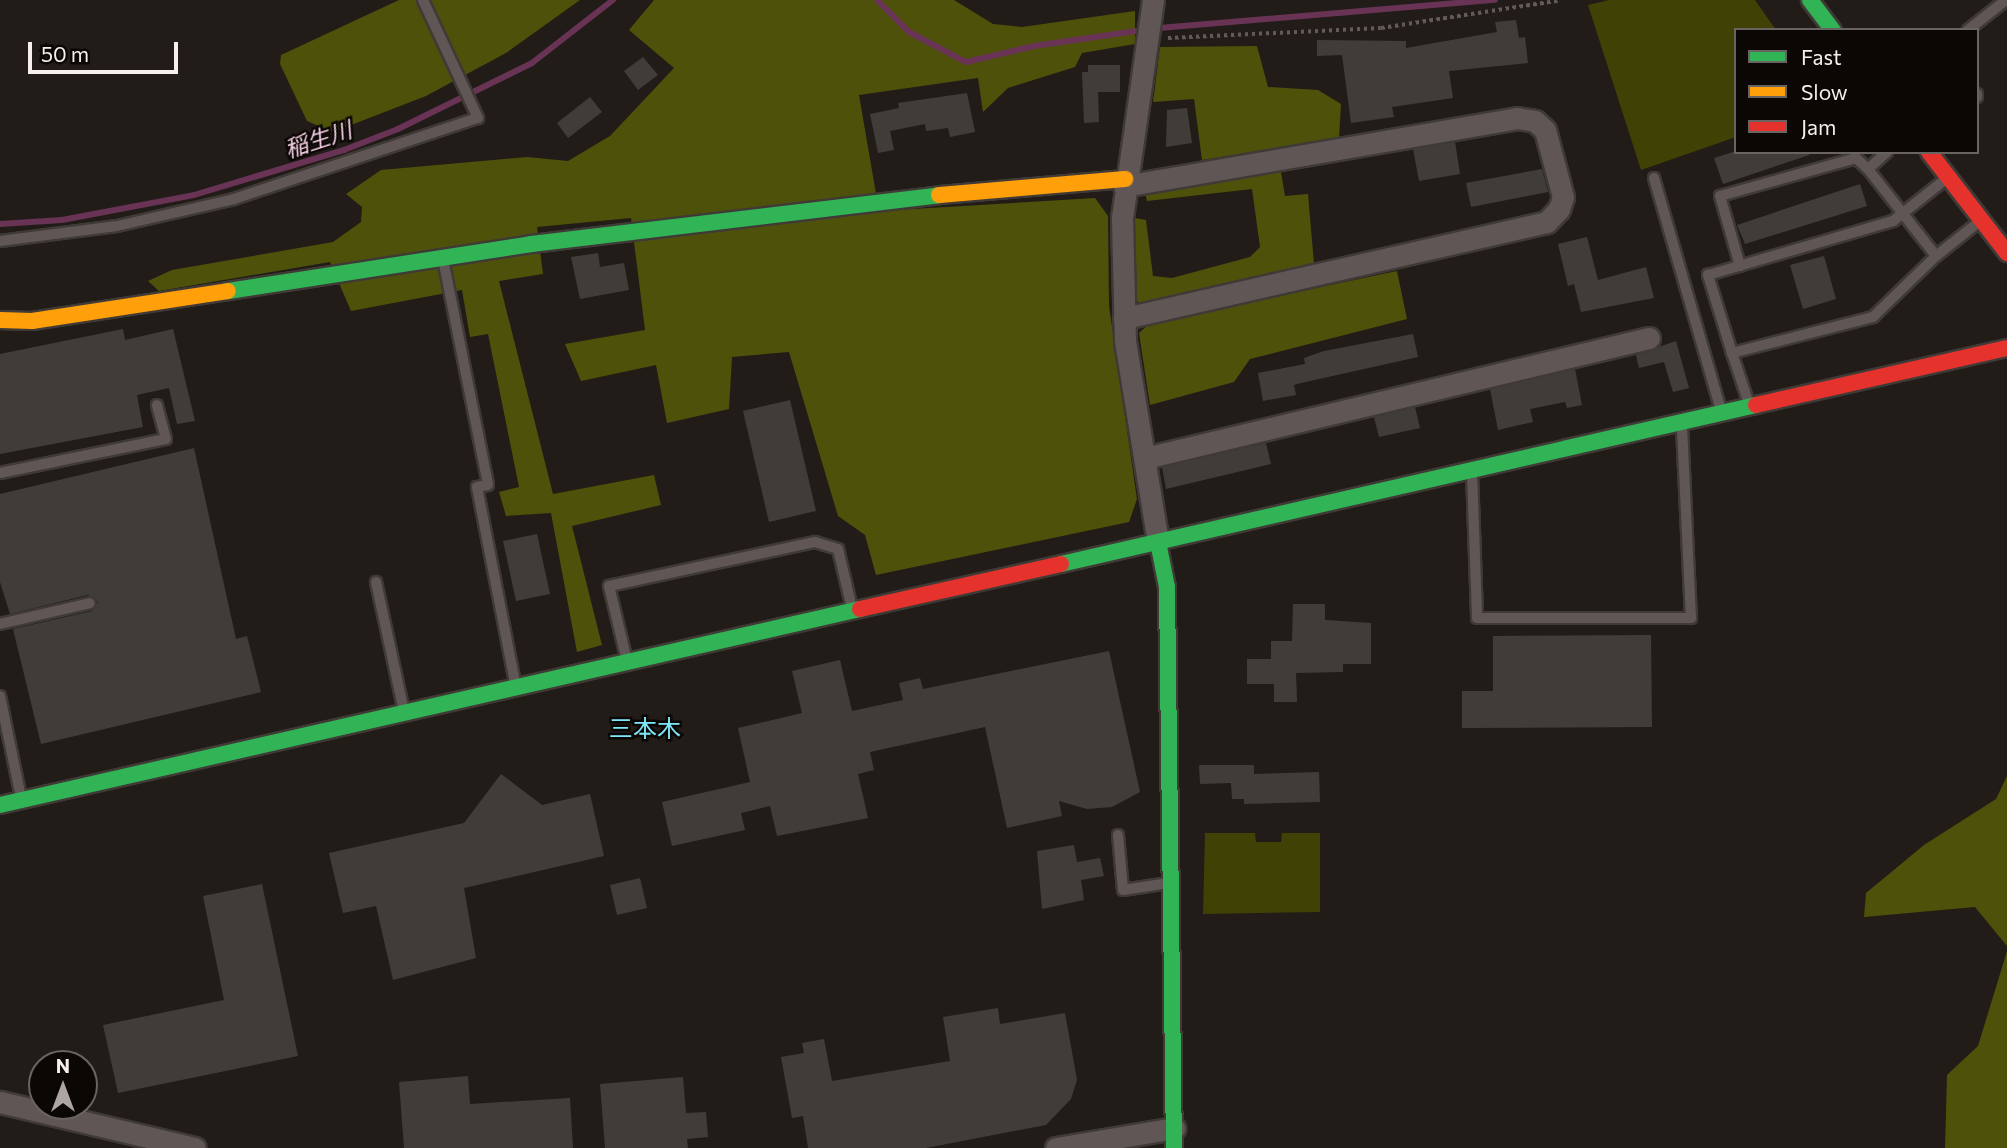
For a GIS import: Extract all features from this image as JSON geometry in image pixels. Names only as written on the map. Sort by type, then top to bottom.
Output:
[{"type":"main road","points":[[1810,0],[1831,28]]},
{"type":"main road","points":[[1931,154],[2007,253]]},
{"type":"main road","points":[[0,320],[32,321],[443,257],[887,200],[1125,182]]},
{"type":"main road","points":[[0,804],[405,715],[1053,562],[1158,542],[2007,348]]},
{"type":"main road","points":[[1158,542],[1167,587],[1174,1138]]},
{"type":"street","points":[[1153,0],[1125,182],[1124,318],[1158,542]]},
{"type":"street","points":[[1124,318],[1547,222],[1559,209],[1563,197],[1545,130],[1535,121],[1517,118],[1125,182]]},
{"type":"street","points":[[1145,458],[1649,338]]},
{"type":"street","points":[[0,1102],[195,1148]]},
{"type":"street","points":[[1056,1148],[1174,1138]]},
{"type":"lane","points":[[0,241],[117,226],[234,199],[478,118],[423,0]]},
{"type":"lane","points":[[1971,28],[2006,0]]},
{"type":"lane","points":[[1868,169],[1885,154]]},
{"type":"lane","points":[[1740,266],[1720,196],[1856,158],[1903,211],[1936,256]]},
{"type":"lane","points":[[1749,407],[1708,275],[1893,221],[1948,177]]},
{"type":"lane","points":[[1654,178],[1722,414]]},
{"type":"lane","points":[[1732,353],[1873,317],[1936,256],[1981,219]]},
{"type":"lane","points":[[443,257],[488,485],[477,487],[517,689]]},
{"type":"lane","points":[[0,473],[166,439],[157,405]]},
{"type":"lane","points":[[1471,470],[1477,618],[1691,618],[1687,467],[1682,421]]},
{"type":"lane","points":[[628,664],[609,586],[815,542],[838,549],[853,610]]},
{"type":"lane","points":[[376,582],[405,715]]},
{"type":"lane","points":[[0,624],[90,603]]},
{"type":"lane","points":[[0,696],[5,742],[22,800]]},
{"type":"lane","points":[[1118,835],[1123,890],[1171,883]]},
{"type":"path","points":[[1148,41],[1381,28],[1561,0]]},
{"type":"shaded area","points":[[399,0],[580,0],[506,53],[426,96],[333,132],[307,121],[280,64],[281,55]]},
{"type":"shaded area","points":[[654,0],[954,0],[993,24],[1022,27],[1135,11],[1135,44],[1082,53],[1075,67],[1008,88],[983,112],[978,78],[859,95],[879,211],[1095,198],[1108,216],[1109,306],[1137,499],[1129,522],[876,575],[865,535],[838,516],[789,352],[732,357],[729,409],[667,423],[656,365],[581,381],[565,344],[645,330],[631,218],[537,227],[543,274],[499,281],[553,494],[654,475],[661,505],[572,526],[602,645],[577,652],[551,513],[506,516],[499,492],[519,487],[488,334],[470,337],[462,290],[351,311],[330,262],[159,291],[148,281],[172,270],[333,242],[361,222],[362,207],[346,194],[381,170],[527,157],[568,161],[610,136],[674,68],[629,30]]},
{"type":"shaded area","points":[[1609,0],[1755,0],[1775,28],[1734,28],[1734,138],[1641,170],[1588,5]]},
{"type":"shaded area","points":[[1257,46],[1268,87],[1318,90],[1341,104],[1339,138],[1202,160],[1194,99],[1153,102],[1160,47]]},
{"type":"shaded area","points":[[1268,170],[1281,172],[1285,196],[1308,194],[1314,264],[1139,304],[1132,291],[1135,218],[1146,220],[1153,276],[1172,278],[1250,257],[1260,247],[1252,189],[1147,201],[1144,188]]},
{"type":"shaded area","points":[[1397,271],[1407,319],[1250,359],[1234,382],[1150,405],[1139,333],[1150,323]]},
{"type":"shaded area","points":[[2007,776],[2007,946],[1975,907],[1864,917],[1866,893],[1924,845],[1996,799]]},
{"type":"shaded area","points":[[1205,833],[1255,833],[1256,842],[1281,842],[1282,833],[1320,833],[1320,912],[1203,914]]},
{"type":"shaded area","points":[[2007,951],[2007,1148],[1945,1148],[1947,1075],[1978,1046]]},
{"type":"building","points":[[1516,20],[1519,38],[1525,37],[1528,63],[1449,71],[1453,98],[1392,107],[1394,117],[1351,123],[1342,55],[1317,56],[1317,40],[1406,41],[1406,48],[1497,32],[1495,22]]},
{"type":"building","points":[[643,57],[658,75],[638,90],[624,71]]},
{"type":"building","points":[[1088,65],[1120,65],[1120,92],[1098,92],[1099,122],[1084,123],[1082,72],[1088,72]]},
{"type":"building","points":[[967,93],[975,132],[950,137],[948,128],[926,131],[925,124],[890,131],[894,150],[878,153],[870,114],[899,108],[898,103]]},
{"type":"building","points":[[590,97],[602,112],[568,138],[557,123]]},
{"type":"building","points":[[1187,108],[1192,143],[1166,147],[1167,110]]},
{"type":"building","points":[[1455,142],[1460,174],[1419,181],[1413,149]]},
{"type":"building","points":[[1733,152],[1809,154],[1723,184],[1714,158]]},
{"type":"building","points":[[1542,169],[1548,192],[1471,207],[1466,183]]},
{"type":"building","points":[[1860,184],[1867,206],[1745,244],[1737,225]]},
{"type":"building","points":[[1587,237],[1598,280],[1646,267],[1654,298],[1581,312],[1574,284],[1568,286],[1558,244]]},
{"type":"building","points":[[598,253],[600,267],[624,263],[629,290],[580,299],[571,257]]},
{"type":"building","points":[[1824,256],[1836,299],[1803,309],[1790,265]]},
{"type":"building","points":[[123,329],[125,340],[173,329],[195,421],[177,424],[169,388],[137,395],[143,427],[0,454],[0,354]]},
{"type":"building","points":[[1413,334],[1418,357],[1301,383],[1294,385],[1296,395],[1263,401],[1258,373],[1305,364],[1304,358],[1324,351]]},
{"type":"building","points":[[1676,341],[1689,388],[1673,392],[1664,362],[1639,368],[1636,355]]},
{"type":"building","points":[[1575,369],[1582,405],[1567,408],[1565,402],[1530,409],[1533,422],[1498,430],[1490,389]]},
{"type":"building","points":[[790,400],[816,511],[769,522],[743,411]]},
{"type":"building","points":[[1415,407],[1420,428],[1379,437],[1374,417]]},
{"type":"building","points":[[1266,443],[1271,464],[1166,489],[1162,467]]},
{"type":"building","points":[[194,448],[236,639],[247,636],[261,692],[41,744],[13,629],[92,611],[98,602],[88,595],[10,614],[0,582],[0,494]]},
{"type":"building","points":[[537,534],[550,594],[516,601],[503,541]]},
{"type":"building","points":[[1293,604],[1325,604],[1325,620],[1371,623],[1371,664],[1343,664],[1343,672],[1296,673],[1297,702],[1274,702],[1274,684],[1247,684],[1247,659],[1271,659],[1271,641],[1292,641]]},
{"type":"building","points":[[1651,635],[1652,727],[1462,728],[1462,691],[1493,691],[1493,636]]},
{"type":"building","points":[[1109,651],[1140,792],[1112,807],[1087,809],[1059,801],[1062,816],[1007,828],[985,727],[870,752],[874,770],[858,774],[868,818],[777,836],[770,806],[741,813],[745,830],[672,846],[662,802],[750,782],[738,728],[802,713],[792,671],[840,660],[852,711],[903,700],[899,683],[920,678],[923,689]]},
{"type":"building","points":[[1199,765],[1254,765],[1254,774],[1319,772],[1320,802],[1244,804],[1244,799],[1232,799],[1231,783],[1200,784]]},
{"type":"building","points":[[501,774],[542,805],[590,794],[604,856],[464,888],[476,958],[393,980],[376,906],[343,913],[329,853],[464,823]]},
{"type":"building","points":[[1074,845],[1077,862],[1100,858],[1104,876],[1081,880],[1084,900],[1042,909],[1037,851]]},
{"type":"building","points":[[640,878],[647,908],[617,915],[610,885]]},
{"type":"building","points":[[262,884],[298,1056],[118,1093],[103,1025],[224,1000],[203,896]]},
{"type":"building","points":[[998,1008],[1000,1024],[1065,1013],[1077,1080],[1071,1099],[1046,1125],[926,1148],[808,1148],[803,1116],[792,1118],[781,1057],[804,1053],[802,1043],[824,1039],[832,1081],[950,1061],[943,1017]]},
{"type":"building","points":[[468,1076],[470,1104],[570,1098],[573,1148],[404,1148],[399,1082]]},
{"type":"building","points":[[683,1077],[686,1113],[706,1112],[708,1137],[687,1139],[688,1148],[605,1148],[600,1084]]},
{"type":"waterway","name":"稲生川","points":[[0,224],[62,220],[194,195],[344,150],[398,129],[532,63],[613,0]]},
{"type":"waterway","points":[[877,0],[909,32],[966,62],[1034,46],[1143,30]]},
{"type":"waterway","points":[[1159,28],[1495,0]]},
{"type":"traffic: fast","points":[[1810,0],[1831,28]]},
{"type":"traffic: fast","points":[[228,291],[531,244],[939,195]]},
{"type":"traffic: fast","points":[[1061,564],[1756,405]]},
{"type":"traffic: fast","points":[[1158,542],[1167,587],[1174,1148]]},
{"type":"traffic: fast","points":[[0,805],[860,609]]},
{"type":"traffic: slow","points":[[939,195],[1125,179]]},
{"type":"traffic: slow","points":[[0,320],[32,321],[228,291]]},
{"type":"traffic: jam","points":[[1931,154],[2007,253]]},
{"type":"traffic: jam","points":[[1756,405],[2007,348]]},
{"type":"traffic: jam","points":[[860,609],[1061,564]]},
{"type":"district","name":"三本木","points":[[645,728]]}]
